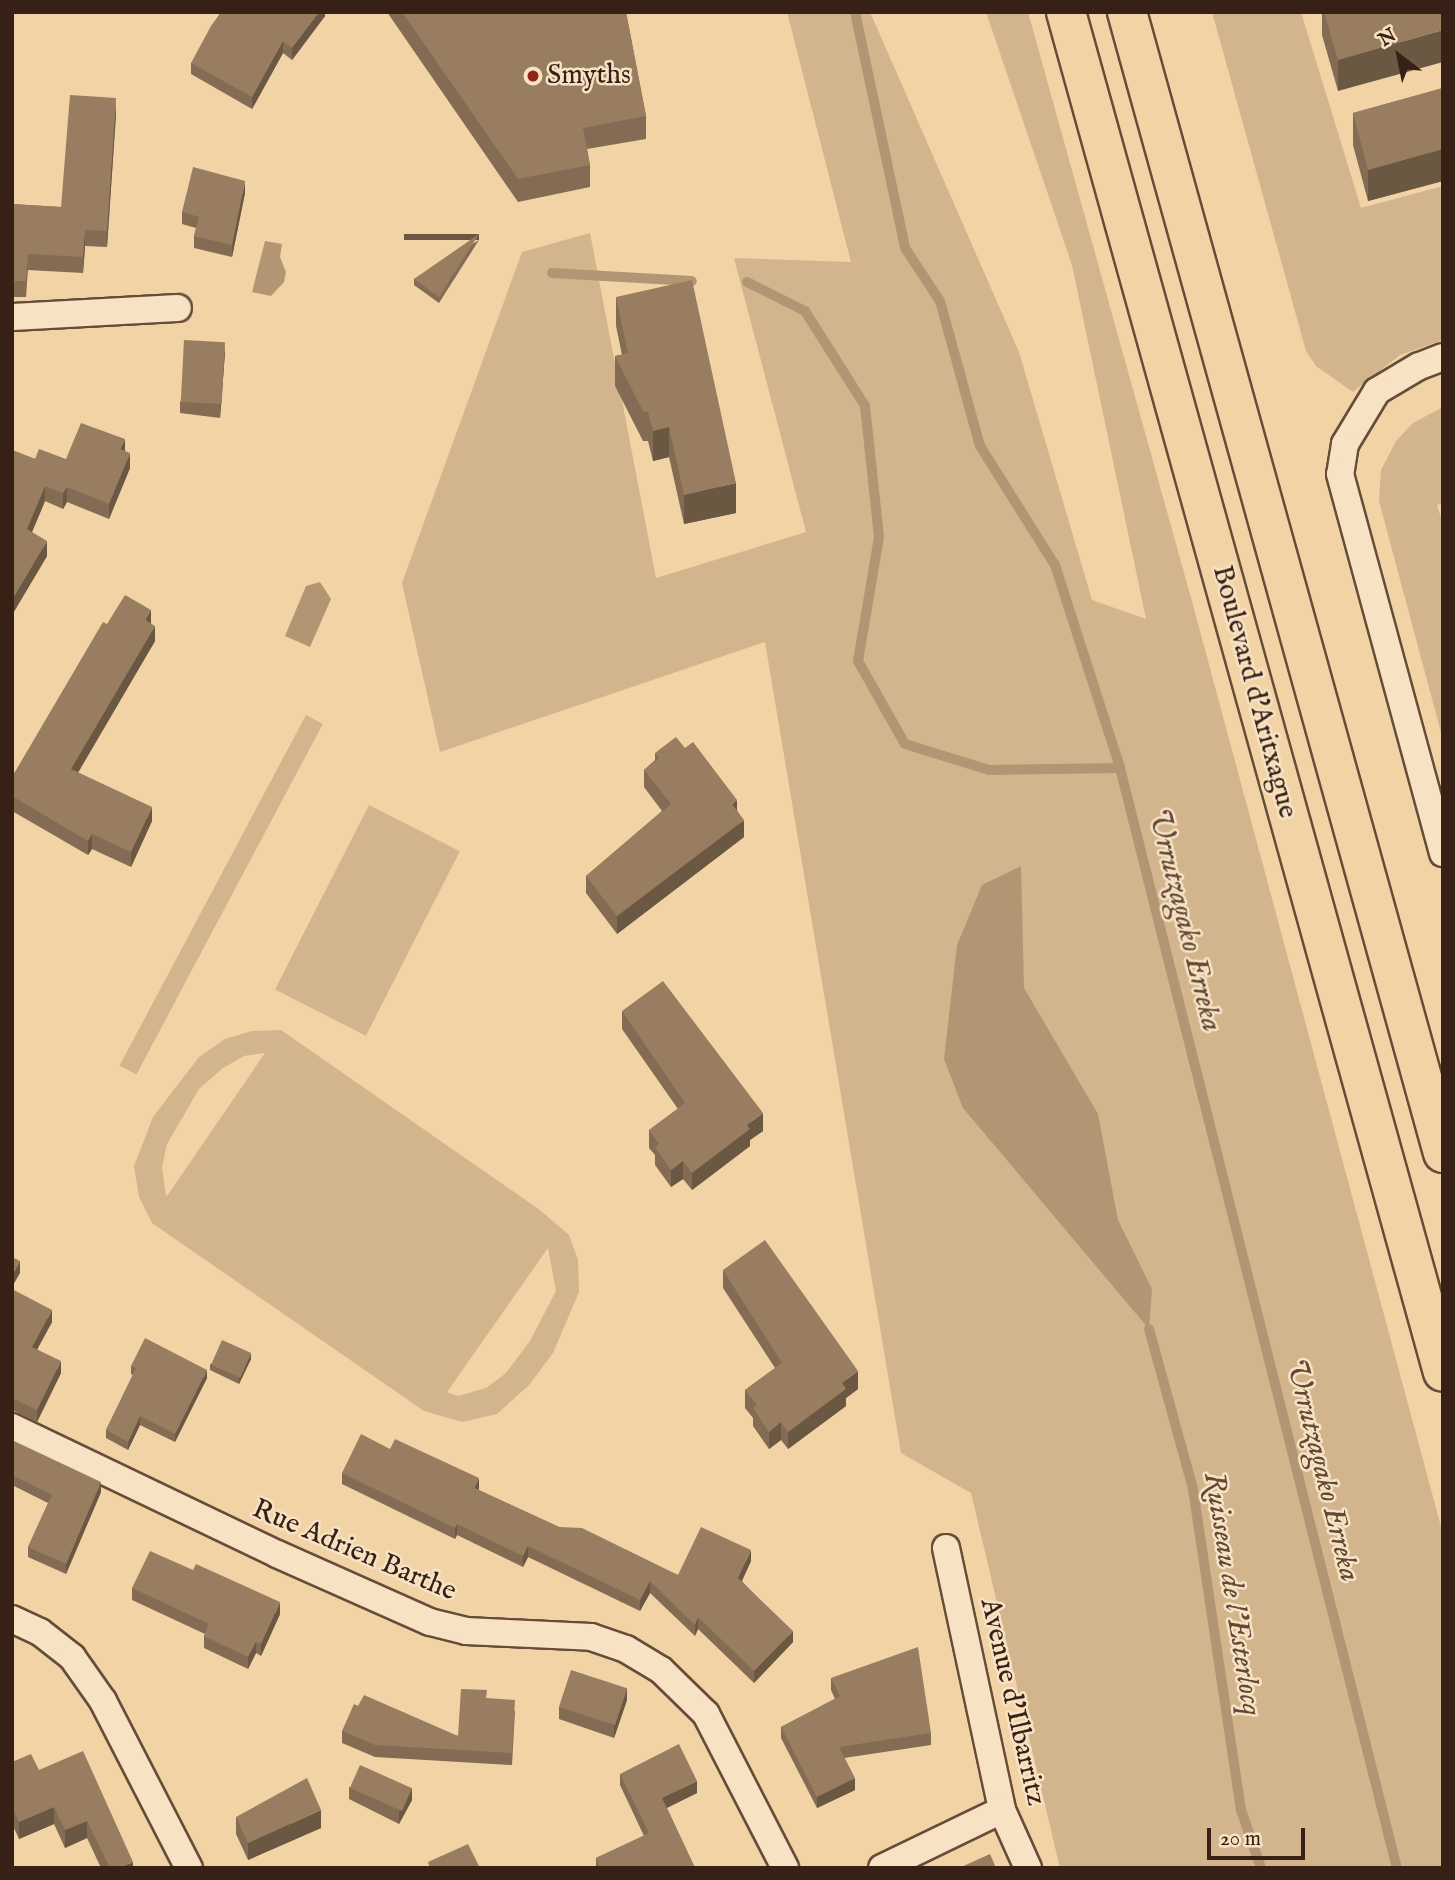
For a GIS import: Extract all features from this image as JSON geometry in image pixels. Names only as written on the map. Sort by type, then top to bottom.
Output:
[{"type":"main road","name":"Boulevard d'Aritxague","points":[[1066,12],[1443,1372]]},
{"type":"main road","name":"Boulevard d'Aritxague","points":[[1127,12],[1443,1153]]},
{"type":"street","points":[[12,317],[178,309]]},
{"type":"street","points":[[1443,357],[1409,370],[1377,391],[1345,444],[1340,474],[1443,853]]},
{"type":"street","name":"Rue Adrien Barthe","points":[[12,1427],[277,1555],[430,1622],[466,1631],[591,1637],[626,1649],[661,1670],[706,1714],[785,1868]]},
{"type":"street","name":"Avenue d'Ilbarritz","points":[[946,1548],[1002,1810],[1028,1868]]},
{"type":"street","points":[[12,1619],[40,1632],[72,1657],[103,1701],[189,1868]]},
{"type":"street","points":[[882,1868],[1002,1810]]},
{"type":"shaded area","points":[[787,12],[870,12],[1019,352],[1092,600],[1146,619],[1072,265],[986,12],[1028,12],[1193,605],[1443,1534],[1443,1868],[1060,1868],[971,1493],[901,1453],[765,642],[440,752],[402,583],[522,252],[590,233],[656,578],[806,532],[734,258],[851,262]]},
{"type":"shaded area","points":[[1212,12],[1301,12],[1361,208],[1443,186],[1443,340],[1400,355],[1353,392],[1316,366],[1306,351]]},
{"type":"shaded area","points":[[265,241],[282,244],[280,257],[286,272],[284,282],[271,296],[252,292]]},
{"type":"shaded area","points":[[1443,407],[1443,503],[1437,505],[1443,524],[1443,740],[1379,501],[1381,470],[1396,441],[1413,423]]},
{"type":"shaded area","points":[[320,582],[331,599],[310,647],[285,636],[306,586]]},
{"type":"shaded area","points":[[306,715],[323,724],[136,1074],[120,1066]]},
{"type":"shaded area","points":[[369,805],[460,851],[366,1036],[275,989]]},
{"type":"shaded area","points":[[1021,866],[1024,988],[1098,1114],[1118,1220],[1152,1289],[1149,1329],[963,1108],[944,1059],[957,945],[982,885]]},
{"type":"shaded area","points":[[281,1030],[540,1210],[569,1235],[578,1260],[579,1292],[553,1353],[529,1385],[497,1414],[462,1422],[424,1411],[152,1223],[139,1197],[134,1166],[153,1117],[199,1057],[225,1039],[252,1031]],"holes":[[[265,1053],[167,1196],[166,1196],[162,1167],[167,1144],[199,1089],[223,1068],[244,1056]],[[548,1248],[556,1291],[530,1341],[506,1373],[486,1388],[458,1396],[447,1392]]]},
{"type":"building","points":[[221,12],[319,12],[292,48],[283,41],[252,97],[191,63]]},
{"type":"building","name":"Smyths","points":[[402,12],[626,12],[646,116],[583,128],[590,165],[518,179]]},
{"type":"building","points":[[1324,12],[1443,12],[1443,30],[1338,60]]},
{"type":"building","points":[[1443,88],[1443,149],[1368,170],[1353,113]]},
{"type":"building","points":[[70,95],[116,98],[107,231],[85,230],[83,257],[28,254],[26,281],[12,281],[12,204],[61,207]]},
{"type":"building","points":[[193,167],[245,181],[232,245],[194,236],[199,217],[182,212]]},
{"type":"building","points":[[479,234],[439,297],[414,279]]},
{"type":"building","points":[[692,280],[736,483],[684,495],[669,427],[653,431],[648,412],[643,411],[615,356],[628,353],[616,297]]},
{"type":"building","points":[[184,340],[225,342],[222,404],[181,402]]},
{"type":"building","points":[[81,423],[125,439],[120,449],[130,453],[109,504],[67,487],[63,493],[45,486],[27,529],[47,541],[12,600],[12,450],[35,459],[39,449],[66,459]]},
{"type":"building","points":[[125,595],[151,610],[145,620],[155,626],[71,769],[152,807],[131,852],[92,834],[88,841],[12,796],[12,777],[103,622],[107,624]]},
{"type":"building","points":[[676,737],[685,748],[693,742],[737,800],[732,804],[744,820],[617,916],[586,876],[671,804],[644,770],[659,758],[655,753]]},
{"type":"building","points":[[663,981],[763,1113],[747,1125],[750,1129],[692,1173],[683,1161],[671,1170],[655,1147],[659,1144],[649,1130],[685,1103],[622,1011]]},
{"type":"building","points":[[765,1240],[858,1371],[842,1383],[846,1389],[788,1432],[781,1422],[769,1432],[753,1408],[757,1405],[745,1390],[782,1363],[723,1270]]},
{"type":"building","points":[[12,1257],[20,1261],[12,1275]]},
{"type":"building","points":[[12,1289],[52,1310],[32,1347],[61,1361],[37,1410],[12,1398]]},
{"type":"building","points":[[145,1338],[207,1370],[175,1434],[140,1416],[128,1442],[106,1430],[136,1368],[131,1366]]},
{"type":"building","points":[[222,1340],[251,1353],[240,1378],[211,1365]]},
{"type":"building","points":[[361,1434],[390,1449],[395,1439],[479,1478],[474,1488],[559,1527],[582,1528],[678,1575],[701,1527],[751,1550],[738,1578],[793,1631],[754,1671],[698,1617],[695,1625],[650,1581],[640,1600],[528,1546],[523,1556],[457,1524],[455,1528],[342,1473]]},
{"type":"building","points":[[14,1441],[101,1482],[66,1564],[28,1547],[52,1495],[12,1475]]},
{"type":"building","points":[[150,1551],[193,1570],[196,1564],[280,1602],[261,1644],[256,1642],[248,1657],[204,1636],[209,1624],[132,1588]]},
{"type":"building","points":[[918,1647],[931,1733],[839,1747],[855,1778],[817,1797],[781,1727],[840,1696],[831,1678]]},
{"type":"building","points":[[571,1670],[627,1688],[615,1725],[559,1707]]},
{"type":"building","points":[[461,1689],[487,1690],[486,1698],[515,1700],[512,1753],[375,1745],[342,1731],[354,1704],[358,1706],[364,1695],[458,1736]]},
{"type":"building","points":[[679,1744],[697,1781],[662,1798],[695,1868],[600,1868],[596,1858],[649,1833],[620,1774]]},
{"type":"building","points":[[83,1751],[133,1862],[120,1868],[110,1868],[87,1821],[65,1830],[54,1807],[19,1822],[12,1807],[12,1762],[31,1754],[39,1770]]},
{"type":"building","points":[[360,1765],[412,1788],[402,1811],[350,1788]]},
{"type":"building","points":[[307,1778],[321,1810],[248,1843],[236,1817]]},
{"type":"building","points":[[468,1844],[480,1868],[430,1868],[428,1862]]},
{"type":"building","points":[[990,1854],[996,1868],[959,1868]]},
{"type":"waterway","name":"Urrutzagako Erreka","points":[[855,12],[905,248],[940,301],[980,446],[1055,565],[1120,768],[1397,1868]]},
{"type":"waterway","points":[[552,273],[692,281]]},
{"type":"waterway","points":[[747,282],[805,311],[865,406],[879,537],[858,661],[905,744],[989,770],[1120,768]]},
{"type":"waterway","name":"Ruisseau de l'Esterlocq","points":[[1149,1329],[1193,1489],[1241,1810],[1261,1868]]},
{"type":"place","name":"Smyths","points":[[533,76]]}]
